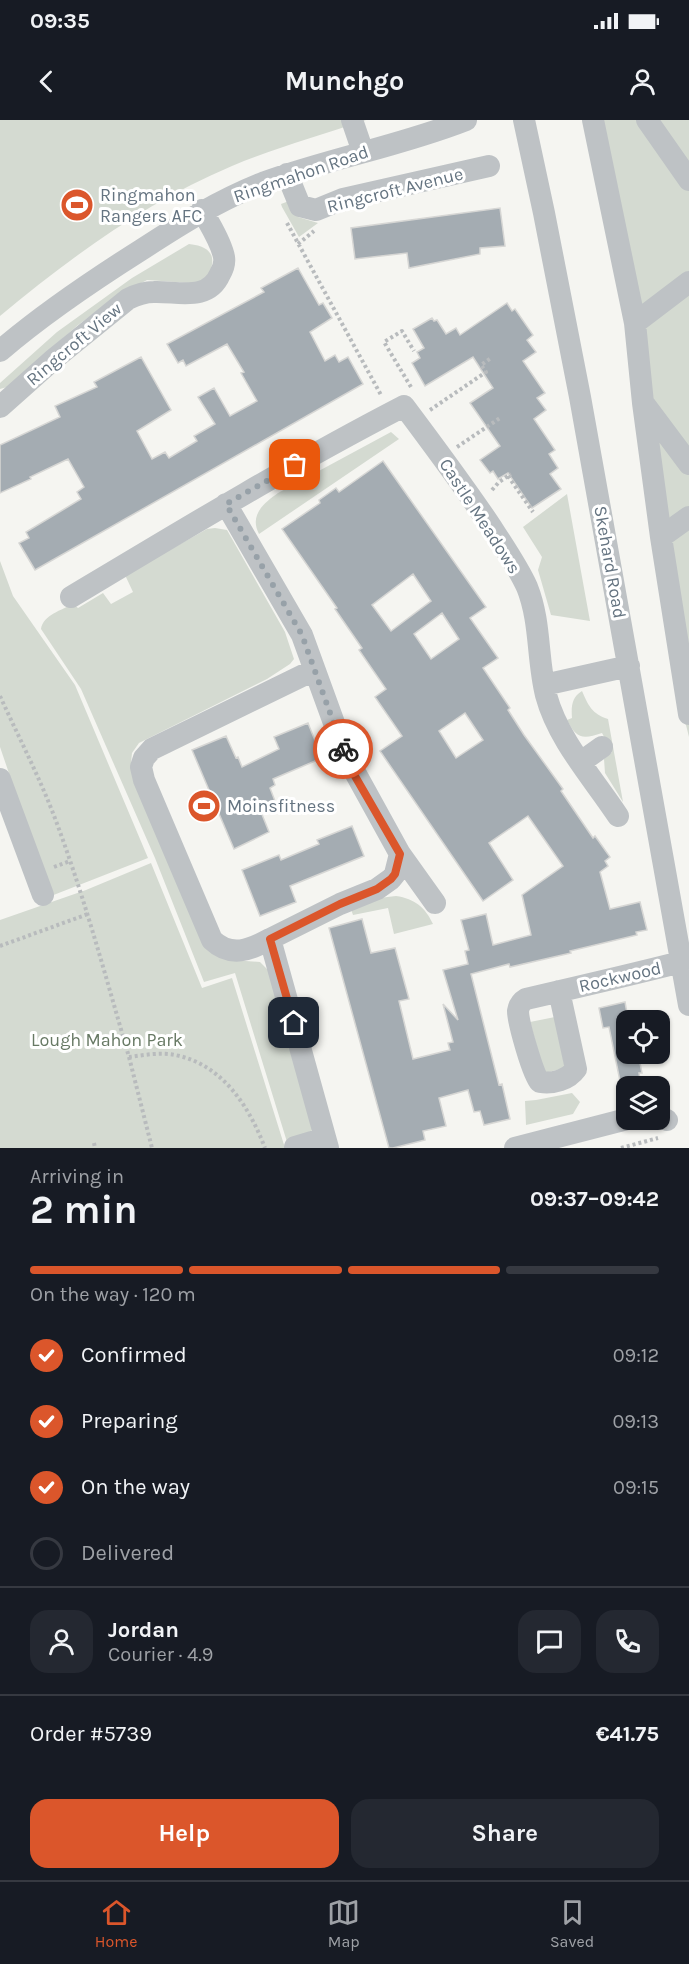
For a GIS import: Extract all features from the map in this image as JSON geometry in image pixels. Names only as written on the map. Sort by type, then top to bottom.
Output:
[{"type":"street","points":[[352,120],[363,152]]},
{"type":"street","name":"Ringmahon Road","points":[[0,351],[32,324],[95,279],[202,210],[287,174],[412,139],[466,120]]},
{"type":"street","name":"Skehard Road","points":[[524,120],[580,397],[689,1005]]},
{"type":"street","points":[[593,120],[635,323],[661,537],[689,713]]},
{"type":"street","points":[[647,120],[689,180]]},
{"type":"street","name":"Ringcroft Avenue","points":[[287,174],[300,206],[316,210],[343,199],[489,166]]},
{"type":"street","name":"Ringcroft View","points":[[0,407],[54,359],[128,299],[138,294],[153,292],[198,293],[207,290],[218,280],[224,265],[224,257],[202,210]]},
{"type":"street","points":[[635,323],[689,282]]},
{"type":"street","points":[[643,403],[689,464]]},
{"type":"street","name":"Castle Meadows","points":[[71,597],[226,504],[338,440],[404,406],[470,495],[525,584],[536,614],[544,685],[554,717],[618,816]]},
{"type":"street","points":[[226,504],[302,635],[337,736],[352,771],[400,854],[435,903]]},
{"type":"street","points":[[661,537],[689,517]]},
{"type":"street","points":[[544,685],[629,666]]},
{"type":"street","points":[[314,670],[152,749],[144,758],[141,767],[147,788],[212,940],[225,949],[237,951],[251,949],[340,904],[377,889],[395,874],[400,854]]},
{"type":"street","points":[[581,762],[602,747]]},
{"type":"street","points":[[0,779],[44,896]]},
{"type":"street","points":[[270,939],[327,1143],[295,1147]]},
{"type":"street","name":"Rockwood","points":[[558,991],[681,962]]},
{"type":"street","points":[[515,1148],[616,1122]]},
{"type":"path","points":[[281,213],[381,394],[381,400]]},
{"type":"path","points":[[427,412],[486,372],[481,365],[491,358]]},
{"type":"path","points":[[454,449],[500,418]]},
{"type":"path","points":[[492,491],[499,482],[510,475],[533,512]]},
{"type":"path","points":[[0,696],[29,762],[40,780],[88,914],[129,1057],[152,1148]]},
{"type":"path","points":[[0,946],[88,914]]},
{"type":"path","points":[[129,1057],[174,1054],[200,1062],[222,1078],[238,1096],[252,1118],[265,1148]]},
{"type":"green space","name":"Ringmahon Rangers AFC","points":[[0,120],[366,120],[248,159],[169,196],[110,232],[0,316]]},
{"type":"green space","points":[[586,120],[689,120],[689,737],[684,717],[625,325]]},
{"type":"green space","points":[[289,201],[298,217],[318,223],[299,237],[281,204]]},
{"type":"green space","points":[[189,244],[205,249],[212,257],[211,269],[204,284],[147,280],[117,296],[78,325],[7,387],[0,389],[0,383],[57,332],[132,278]]},
{"type":"green space","points":[[391,432],[399,439],[259,534],[256,521],[259,510],[278,493]]},
{"type":"green space","points":[[567,494],[590,621],[551,615],[538,570],[542,557],[523,527]]},
{"type":"green space","points":[[207,529],[227,530],[285,632],[294,659],[267,679],[139,743],[132,753],[131,763],[232,960],[260,962],[270,972],[313,1130],[287,1142],[235,973],[204,982],[155,858],[81,689],[41,629],[45,620],[73,604],[78,608],[103,593],[111,604],[133,592],[125,575]]},
{"type":"green space","points":[[0,561],[13,596],[75,685],[148,858],[51,896],[0,747]]},
{"type":"green space","points":[[582,691],[591,708],[608,719],[623,802],[605,773],[604,759],[612,752],[602,733],[580,736],[573,731],[567,720],[572,718],[573,702]]},
{"type":"green space","name":"Lough Mahon Park","points":[[151,863],[202,988],[232,978],[285,1148],[0,1148],[0,920],[86,890]]},
{"type":"green space","points":[[396,896],[409,899],[419,905],[433,924],[394,934],[388,908],[353,915],[351,909],[379,898]]},
{"type":"green space","points":[[555,1017],[565,1068],[544,1073],[530,1022]]},
{"type":"green space","points":[[572,1093],[580,1102],[573,1114],[526,1125],[525,1101]]},
{"type":"building","points":[[500,208],[505,246],[480,248],[480,254],[409,268],[407,253],[355,259],[351,228]]},
{"type":"building","points":[[298,268],[319,305],[323,303],[332,318],[310,332],[325,361],[335,355],[339,362],[348,357],[363,384],[35,570],[19,543],[29,538],[26,532],[81,499],[77,492],[84,487],[68,459],[0,493],[0,445],[60,417],[55,406],[97,387],[94,382],[141,357],[171,410],[137,431],[152,459],[165,452],[169,458],[197,441],[194,436],[215,424],[198,397],[214,388],[230,416],[257,401],[241,373],[244,372],[227,344],[186,366],[183,360],[178,363],[167,344],[264,292],[261,288]]},
{"type":"building","points":[[507,303],[512,311],[515,309],[533,335],[527,340],[536,352],[523,361],[545,393],[537,398],[546,410],[534,419],[555,450],[549,454],[558,468],[550,474],[561,489],[532,508],[508,473],[498,479],[493,471],[490,473],[480,460],[500,446],[470,403],[493,388],[473,357],[425,386],[412,363],[420,358],[417,352],[424,348],[413,329],[432,318],[434,321],[437,320],[446,334],[456,328],[460,335]]},
{"type":"building","points":[[383,461],[486,607],[470,618],[498,658],[483,668],[510,708],[508,710],[524,735],[563,789],[561,791],[593,838],[595,836],[610,857],[605,861],[608,866],[600,872],[610,909],[640,902],[647,930],[636,932],[637,935],[570,951],[571,953],[510,967],[509,964],[471,974],[510,1119],[484,1125],[480,1111],[474,1112],[468,1090],[439,1098],[446,1126],[423,1131],[425,1140],[393,1148],[389,1148],[329,928],[362,919],[371,953],[395,948],[409,999],[399,1001],[413,1059],[450,1050],[448,1043],[453,1042],[443,1004],[458,1020],[443,970],[468,964],[465,951],[469,950],[461,920],[486,914],[493,945],[531,935],[522,895],[563,866],[528,816],[489,843],[513,880],[483,901],[380,751],[402,736],[375,697],[386,689],[359,650],[362,648],[335,609],[337,608],[282,529],[320,503],[319,500],[336,488],[339,492]],"holes":[[[413,574],[431,601],[391,631],[372,605]],[[442,613],[459,639],[431,659],[414,634]],[[465,713],[483,740],[456,758],[439,731]]]},
{"type":"building","points":[[308,723],[322,758],[273,779],[275,785],[270,788],[275,801],[259,807],[269,832],[234,849],[192,750],[226,736],[242,767],[279,749],[274,737]]},
{"type":"building","points":[[352,826],[364,856],[290,886],[296,902],[260,916],[242,870],[279,855],[281,860],[319,844],[317,840]]},
{"type":"building","points":[[625,1002],[626,1010],[616,1010],[616,1061],[609,1027],[603,1028],[599,1008]]},
{"type":"building","points":[[617,1064],[640,1064],[642,1073],[639,1073],[639,1076],[619,1076]]},
{"type":"way so far","points":[[295,465],[226,504],[302,635],[343,749]]},
{"type":"place","name":"Ringmahon Rangers AFC","points":[[77,205]]},
{"type":"place","name":"Moinsfitness","points":[[204,806]]},
{"type":"route","points":[[294,1023],[270,939],[340,904],[377,889],[395,874],[400,854],[352,771],[343,749]]}]
